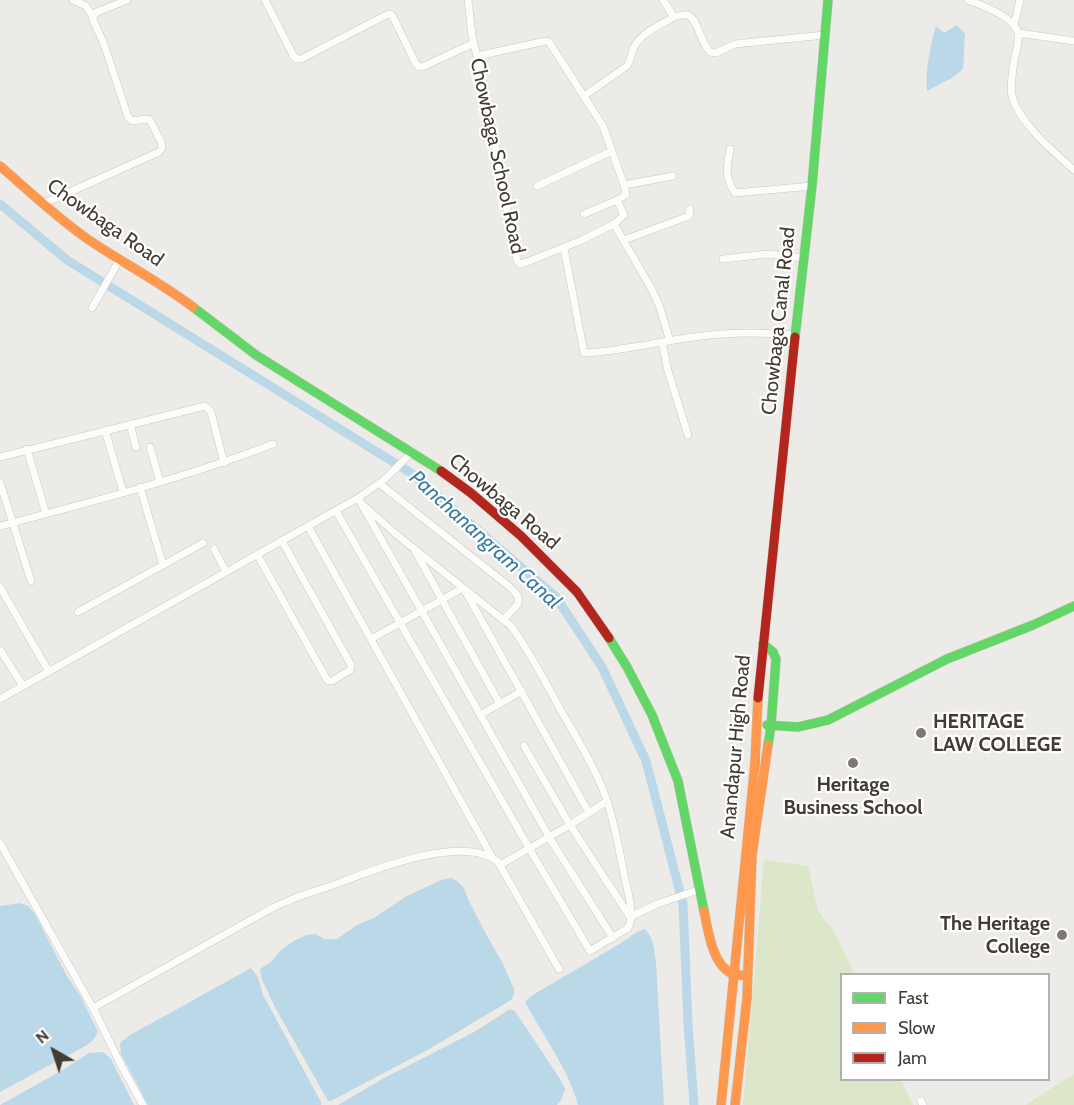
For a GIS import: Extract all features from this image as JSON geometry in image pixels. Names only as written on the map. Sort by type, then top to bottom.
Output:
[{"type":"main road","name":"Chowbaga Canal Road","points":[[763,644],[812,186],[828,0]]},
{"type":"main road","name":"Chowbaga Road","points":[[0,166],[62,220],[178,296],[256,355],[431,464],[471,493],[521,536],[577,592],[627,667],[652,715],[667,751],[678,781],[713,947],[719,961],[733,974]]},
{"type":"main road","points":[[756,724],[799,729],[828,720],[947,659],[1074,606]]},
{"type":"main road","name":"Anandapur High Road","points":[[721,1105],[755,763],[758,687],[763,644],[773,651],[777,659],[771,726],[752,855],[747,998],[735,1105]]},
{"type":"main road","points":[[733,974],[747,976]]},
{"type":"street","points":[[43,204],[159,152],[162,148],[150,120],[132,121],[128,117],[93,16],[86,6],[73,0]]},
{"type":"street","points":[[93,16],[127,0]]},
{"type":"street","points":[[265,0],[297,59],[388,14],[391,14],[394,19],[419,67],[474,43]]},
{"type":"street","name":"Chowbaga School Road","points":[[468,0],[474,43],[517,261],[520,264],[524,263],[564,248],[614,224]]},
{"type":"street","points":[[663,0],[674,17]]},
{"type":"street","points":[[968,0],[1005,17],[1014,25],[1018,33],[1012,76],[1012,94],[1015,103],[1029,125],[1074,170]]},
{"type":"street","points":[[1014,25],[1020,0]]},
{"type":"street","points":[[584,96],[627,66],[638,40],[674,17],[686,14],[690,16],[704,45],[710,52],[716,53],[735,44],[825,35]]},
{"type":"street","points":[[1018,33],[1074,41]]},
{"type":"street","points":[[477,56],[549,42],[603,126],[627,195],[584,214]]},
{"type":"street","points":[[730,149],[727,176],[728,183],[735,193],[812,186]]},
{"type":"street","points":[[537,186],[612,151]]},
{"type":"street","points":[[624,186],[673,176]]},
{"type":"street","points":[[617,200],[624,215],[614,224],[659,305],[670,340]]},
{"type":"street","points":[[624,240],[689,216],[690,209]]},
{"type":"street","points":[[564,248],[585,353],[739,332],[795,334]]},
{"type":"street","points":[[723,259],[767,254],[804,258]]},
{"type":"street","points":[[92,308],[120,259]]},
{"type":"street","points":[[662,342],[668,371],[688,435]]},
{"type":"street","points":[[0,456],[205,406],[212,412],[224,463]]},
{"type":"street","points":[[130,424],[136,447]]},
{"type":"street","points":[[105,430],[123,492]]},
{"type":"street","points":[[0,526],[224,463],[273,444]]},
{"type":"street","points":[[150,447],[160,482]]},
{"type":"street","points":[[27,449],[46,514]]},
{"type":"street","points":[[0,699],[257,554],[336,511],[360,501],[383,482],[411,453]]},
{"type":"street","points":[[0,482],[31,580]]},
{"type":"street","points":[[383,482],[511,588],[518,596],[518,604],[504,619]]},
{"type":"street","points":[[140,487],[163,565]]},
{"type":"street","points":[[336,511],[590,951],[628,928],[630,906],[607,801],[582,746],[511,626],[360,501]]},
{"type":"street","points":[[360,501],[549,837],[613,938]]},
{"type":"street","points":[[308,526],[492,857],[500,866],[559,969]]},
{"type":"street","points":[[257,554],[326,678],[332,681],[350,670],[351,665],[282,541]]},
{"type":"street","points":[[78,612],[202,543]]},
{"type":"street","points":[[412,546],[500,704]]},
{"type":"street","points":[[214,549],[226,572]]},
{"type":"street","points":[[371,639],[462,586]]},
{"type":"street","points":[[462,586],[589,813]]},
{"type":"street","points":[[0,587],[49,672]]},
{"type":"street","points":[[0,650],[23,686]]},
{"type":"street","points":[[480,715],[522,691]]},
{"type":"street","points":[[524,746],[570,825],[630,917]]},
{"type":"street","points":[[500,866],[607,801]]},
{"type":"street","points":[[0,843],[93,1008],[143,1105]]},
{"type":"street","points":[[93,1008],[288,900],[405,860],[443,853],[472,851],[492,857]]},
{"type":"street","points":[[630,917],[657,904],[700,889]]},
{"type":"green space","points":[[764,860],[808,866],[818,911],[835,932],[854,973],[840,973],[840,1081],[901,1081],[913,1105],[743,1105]]},
{"type":"green space","points":[[1074,1074],[1074,1105],[1026,1105],[1072,1075]]},
{"type":"water","points":[[957,25],[965,34],[963,69],[952,78],[927,91],[928,58],[936,26],[944,33]]},
{"type":"water","points":[[451,878],[464,888],[503,964],[514,989],[514,995],[511,1000],[431,1048],[328,1101],[276,1009],[262,980],[260,969],[292,942],[306,935],[315,934],[325,939],[337,939],[405,897],[441,880]]},
{"type":"water","points":[[20,903],[28,906],[35,914],[98,1032],[87,1045],[0,1092],[0,906]]},
{"type":"water","points":[[645,929],[652,940],[656,962],[664,1105],[578,1105],[562,1065],[525,1002],[531,996]]},
{"type":"water","points":[[251,968],[258,977],[263,995],[321,1105],[148,1105],[121,1054],[120,1043],[130,1035]]},
{"type":"water","points":[[510,1009],[515,1011],[565,1089],[557,1105],[338,1105],[384,1078],[474,1032]]},
{"type":"water","points":[[103,1052],[111,1059],[134,1105],[0,1105],[89,1053]]},
{"type":"waterway","name":"Panchanangram Canal","points":[[0,204],[67,260],[411,473],[556,597],[602,667],[646,761],[683,904],[694,1105]]},
{"type":"traffic: fast","points":[[795,337],[812,186],[828,0]]},
{"type":"traffic: fast","points":[[193,307],[256,355],[441,471]]},
{"type":"traffic: fast","points":[[767,725],[798,727],[828,720],[947,659],[1074,606]]},
{"type":"traffic: fast","points":[[609,638],[652,715],[678,781],[704,911]]},
{"type":"traffic: fast","points":[[763,644],[773,652],[776,659],[768,745]]},
{"type":"traffic: slow","points":[[0,166],[77,232],[193,307]]},
{"type":"traffic: slow","points":[[721,1105],[755,763],[758,698]]},
{"type":"traffic: slow","points":[[735,1105],[747,998],[752,855],[768,745]]},
{"type":"traffic: slow","points":[[704,911],[709,937],[720,963],[733,974],[747,976]]},
{"type":"traffic: jam","points":[[758,698],[795,337]]},
{"type":"traffic: jam","points":[[441,471],[471,493],[521,536],[577,592],[609,638]]},
{"type":"place","name":"HERITAGE LAW COLLEGE","points":[[921,733]]},
{"type":"place","name":"Heritage Business School","points":[[853,763]]},
{"type":"place","name":"The Heritage College","points":[[1062,935]]}]
